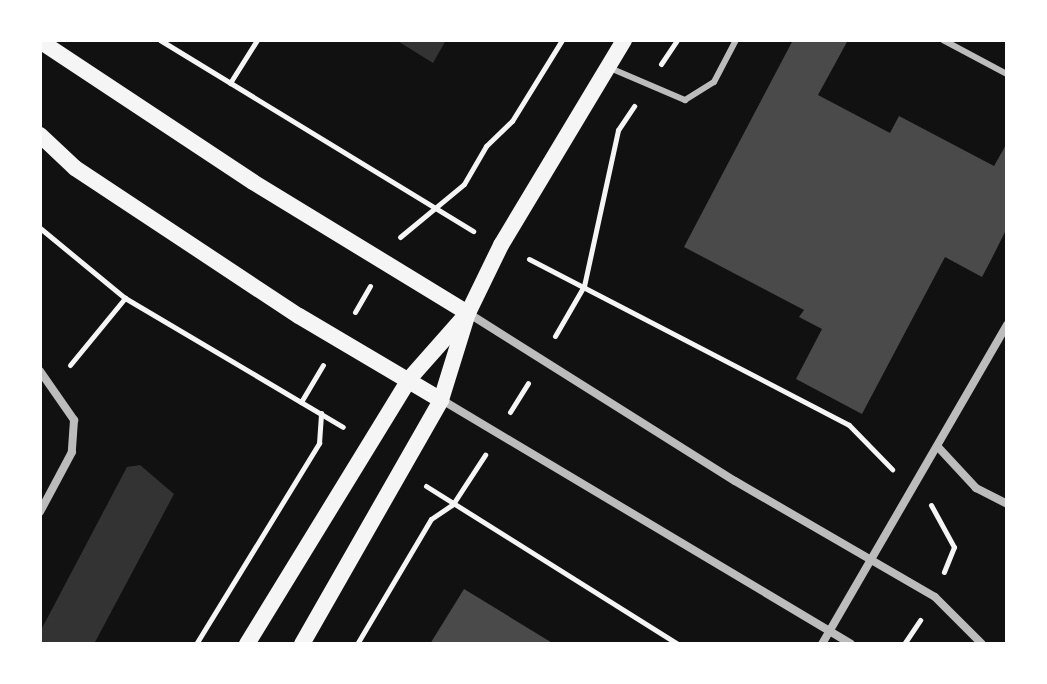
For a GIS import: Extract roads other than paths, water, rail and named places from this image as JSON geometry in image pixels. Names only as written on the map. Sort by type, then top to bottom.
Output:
[{"type":"main road","points":[[302,644],[441,400],[468,313],[501,245],[624,40]]},
{"type":"main road","points":[[40,41],[253,182],[385,259],[468,313]]},
{"type":"main road","points":[[40,135],[75,168],[339,339],[410,378],[441,400]]},
{"type":"main road","points":[[247,644],[410,378],[468,313]]},
{"type":"street","points":[[468,313],[869,560],[935,597],[982,644]]},
{"type":"street","points":[[822,644],[1007,325]]},
{"type":"street","points":[[40,371],[53,385],[74,420],[72,452],[40,512]]},
{"type":"street","points":[[441,400],[851,644]]},
{"type":"street","points":[[938,447],[976,488],[1007,504]]},
{"type":"lane","points":[[607,66],[685,100],[714,82],[736,40]]},
{"type":"lane","points":[[943,40],[1007,74]]}]
